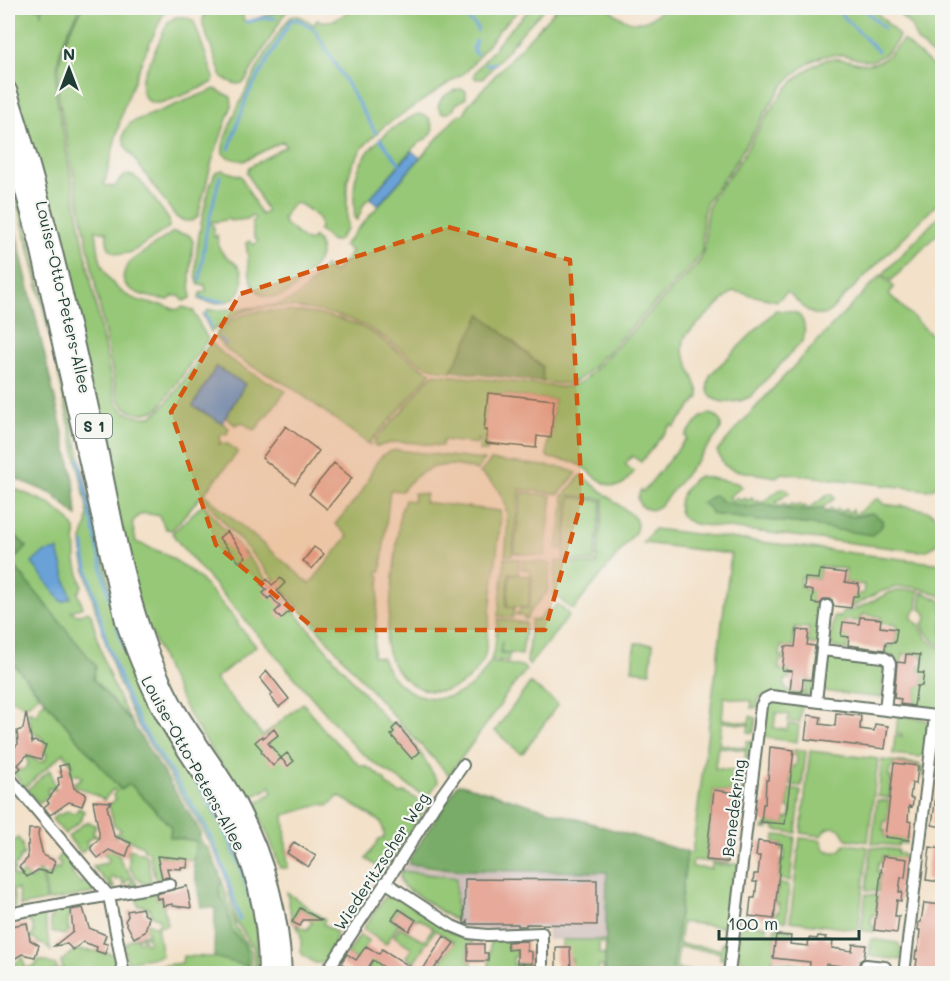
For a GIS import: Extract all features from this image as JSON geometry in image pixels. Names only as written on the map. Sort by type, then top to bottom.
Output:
[{"type":"main road","name":"Louise-Otto-Peters-Allee","points":[[8,90],[52,240],[122,556],[138,618],[164,686],[178,712],[236,801],[258,849],[279,925],[283,974]]},
{"type":"main road","name":"Louise-Otto-Peters-Allee","points":[[8,134],[41,253],[124,621],[153,693],[167,720],[223,808],[245,853],[255,880],[265,927],[267,974]]},
{"type":"street","points":[[816,701],[827,606]]},
{"type":"street","points":[[822,650],[883,657],[888,660],[890,664],[885,710]]},
{"type":"street","name":"Benedekring","points":[[729,974],[761,706],[765,699],[771,696],[935,716],[903,974]]},
{"type":"street","name":"Wiederitzscher Weg","points":[[325,974],[463,765]]},
{"type":"street","points":[[8,776],[109,896],[124,974]]},
{"type":"street","points":[[385,882],[452,926],[469,933],[487,935],[542,933],[542,974]]},
{"type":"street","points":[[8,915],[170,884]]},
{"type":"street","points":[[864,974],[866,965],[885,967]]},
{"type":"highlighted area","points":[[448,227],[570,260],[582,500],[545,630],[316,630],[216,545],[171,412],[240,294]]},
{"type":"shaded area","points":[[407,864],[430,869],[607,872],[606,940],[547,940],[548,931],[542,927],[480,930],[459,925],[400,885],[398,881],[400,871]]},
{"type":"shaded area","points":[[387,894],[397,894],[466,936],[464,973],[333,974],[382,897]]},
{"type":"green space","points":[[8,8],[40,8],[41,15],[41,8],[81,8],[64,39],[58,59],[56,94],[83,241],[114,395],[118,405],[125,412],[139,417],[151,416],[158,412],[174,394],[211,342],[235,363],[286,391],[256,429],[253,430],[242,422],[235,425],[226,417],[245,384],[216,367],[193,406],[229,428],[227,434],[222,434],[220,437],[219,444],[228,444],[238,452],[204,494],[310,584],[348,536],[335,524],[360,494],[382,455],[397,450],[484,460],[477,471],[466,467],[445,465],[418,475],[402,491],[390,490],[381,571],[378,571],[380,576],[373,656],[382,658],[391,675],[404,687],[418,695],[434,698],[450,696],[466,690],[479,678],[490,662],[522,666],[526,670],[449,775],[399,722],[201,496],[172,530],[166,529],[159,516],[151,514],[141,514],[132,523],[136,542],[165,554],[199,578],[256,646],[215,679],[263,736],[303,703],[324,730],[359,765],[372,770],[400,794],[405,792],[423,803],[425,809],[384,871],[366,859],[379,839],[384,838],[381,822],[339,796],[328,806],[323,804],[284,815],[288,868],[280,868],[256,808],[260,801],[272,793],[271,786],[244,800],[189,715],[150,630],[142,618],[29,142],[8,74]]},
{"type":"green space","points":[[83,8],[166,8],[123,109],[104,185],[115,187],[125,176],[135,177],[167,217],[169,227],[132,252],[120,254],[109,248],[107,232],[96,230],[102,265],[118,289],[143,302],[175,309],[183,307],[193,310],[208,339],[159,408],[146,413],[129,410],[117,395],[58,94],[60,58],[66,39]]},
{"type":"green space","points":[[209,8],[233,8],[242,12],[244,21],[248,22],[289,9],[242,83],[234,83],[222,77],[203,25],[203,18]]},
{"type":"green space","points":[[351,8],[521,8],[500,29],[467,71],[383,127],[362,148],[352,165],[347,183],[347,229],[337,241],[332,241],[318,230],[320,228],[319,219],[308,209],[299,204],[291,206],[283,220],[285,224],[306,241],[311,241],[314,237],[320,249],[316,264],[294,288],[278,297],[268,297],[259,292],[252,283],[246,243],[249,241],[254,245],[258,241],[254,237],[252,222],[255,218],[251,215],[248,219],[230,221],[229,219],[211,223],[214,229],[213,235],[215,237],[217,235],[222,253],[241,270],[240,291],[223,303],[199,299],[200,293],[206,291],[205,285],[199,285],[196,276],[197,248],[203,214],[214,175],[222,170],[241,176],[261,215],[267,212],[247,173],[249,167],[286,146],[283,141],[244,161],[229,158],[223,153],[230,126],[251,81],[276,37],[293,16],[301,17],[314,25],[317,20],[336,19]]},
{"type":"green space","points":[[531,8],[545,8],[487,74],[483,78],[476,79],[475,72]]},
{"type":"green space","points":[[557,8],[609,8],[629,21],[643,22],[663,8],[873,8],[899,36],[888,51],[873,60],[838,55],[816,59],[780,89],[735,163],[707,201],[703,214],[702,251],[697,260],[587,373],[576,381],[561,384],[543,382],[542,366],[481,315],[451,371],[440,370],[421,363],[365,326],[312,310],[293,307],[257,308],[234,316],[211,332],[203,315],[209,310],[256,308],[281,303],[300,294],[325,266],[334,273],[352,252],[344,245],[458,115],[464,114],[468,105]]},
{"type":"green space","points":[[893,8],[942,8],[942,64],[917,41],[911,26]]},
{"type":"green space","points":[[176,17],[186,17],[194,22],[214,78],[212,83],[185,95],[153,103],[144,96],[142,79],[168,22]]},
{"type":"green space","points":[[903,40],[942,74],[942,199],[827,314],[810,312],[787,292],[777,301],[733,291],[684,339],[683,351],[699,397],[674,427],[671,425],[641,462],[632,456],[625,464],[634,472],[624,483],[618,486],[606,484],[578,464],[547,456],[554,400],[488,393],[484,429],[487,430],[485,446],[488,446],[487,451],[479,451],[480,440],[477,439],[477,444],[443,440],[442,446],[398,442],[375,446],[375,440],[428,379],[435,374],[561,387],[579,383],[585,379],[700,261],[705,246],[706,217],[710,203],[739,162],[772,107],[792,82],[804,72],[826,60],[842,59],[865,64],[880,61]]},
{"type":"green space","points":[[215,89],[231,97],[232,105],[212,161],[198,216],[191,221],[185,221],[176,217],[125,146],[124,133],[132,122]]},
{"type":"green space","points":[[461,89],[466,91],[466,98],[448,113],[442,113],[438,107],[441,100],[450,92]]},
{"type":"green space","points":[[418,114],[428,117],[432,124],[432,133],[413,148],[365,203],[357,220],[355,219],[355,181],[363,160],[378,141],[397,125]]},
{"type":"green space","points":[[8,170],[14,172],[112,594],[231,832],[256,902],[258,973],[254,973],[254,948],[236,922],[219,860],[202,828],[135,721],[117,679],[95,608],[83,559],[82,540],[88,514],[86,502],[40,294]]},
{"type":"green space","points":[[8,205],[74,480],[77,516],[52,494],[8,475]]},
{"type":"green space","points":[[942,213],[942,229],[891,281],[883,274]]},
{"type":"green space","points":[[173,232],[189,235],[193,241],[191,298],[183,301],[180,296],[173,296],[169,300],[160,299],[133,291],[126,286],[123,279],[131,261]]},
{"type":"green space","points":[[881,275],[894,287],[889,294],[942,345],[942,462],[941,476],[936,487],[927,490],[782,473],[776,477],[733,470],[724,465],[717,451]]},
{"type":"green space","points":[[776,310],[794,312],[799,315],[804,325],[803,340],[750,397],[725,402],[712,397],[708,392],[711,374]]},
{"type":"green space","points":[[262,311],[292,311],[350,322],[376,335],[431,372],[370,442],[370,445],[291,387],[228,351],[215,337],[223,326],[235,318]]},
{"type":"green space","points":[[481,314],[542,367],[543,382],[451,371]]},
{"type":"green space","points":[[708,414],[716,416],[720,421],[721,427],[718,434],[660,506],[651,510],[642,507],[638,499],[641,490],[643,492],[687,438],[685,436],[700,418]]},
{"type":"green space","points":[[491,460],[563,468],[577,473],[559,494],[520,489],[512,555],[505,555],[507,520],[503,499],[498,490],[480,473]]},
{"type":"green space","points":[[581,475],[633,516],[637,525],[634,534],[574,609],[553,593],[556,561],[596,565],[604,499],[569,495],[563,549],[557,549],[564,505],[563,496]]},
{"type":"green space","points":[[699,476],[737,483],[742,487],[729,497],[732,501],[737,497],[740,501],[752,498],[754,502],[758,500],[761,503],[782,488],[789,493],[776,502],[779,507],[784,503],[787,507],[792,504],[795,507],[799,504],[808,509],[829,494],[835,498],[822,508],[808,511],[776,508],[765,504],[750,507],[723,502],[708,507],[712,514],[818,527],[882,526],[882,521],[872,513],[855,517],[825,512],[831,508],[834,512],[838,509],[841,512],[846,509],[848,513],[852,510],[855,515],[879,499],[883,504],[930,512],[938,519],[941,535],[931,548],[917,551],[695,524],[682,517],[679,502],[691,482]]},
{"type":"green space","points":[[8,486],[48,503],[68,519],[75,529],[76,561],[82,586],[78,593],[83,607],[71,611],[77,615],[88,611],[91,614],[107,670],[132,723],[93,679],[95,666],[11,562],[27,547],[8,528]]},
{"type":"green space","points":[[522,492],[552,496],[545,556],[514,553]]},
{"type":"green space","points":[[414,493],[426,494],[424,502],[500,511],[485,656],[475,673],[461,684],[446,690],[430,691],[415,686],[402,677],[392,662],[386,643],[400,513],[405,500],[413,501]]},
{"type":"green space","points":[[715,495],[723,502],[750,507],[765,504],[776,508],[808,511],[822,508],[825,512],[855,517],[872,513],[882,520],[882,526],[872,535],[814,525],[760,521],[712,514],[708,507],[701,503]]},
{"type":"green space","points":[[571,497],[602,501],[594,562],[563,559]]},
{"type":"green space","points":[[203,504],[388,722],[397,724],[420,752],[438,782],[427,798],[371,761],[353,745],[182,547],[172,533]]},
{"type":"green space","points":[[8,528],[27,547],[11,562],[96,666],[93,679],[132,723],[200,831],[200,838],[204,846],[208,848],[219,872],[222,881],[219,888],[220,895],[226,906],[232,931],[244,944],[247,966],[214,957],[215,908],[201,907],[193,863],[196,841],[170,837],[171,826],[130,784],[121,790],[8,657]]},
{"type":"green space","points":[[654,529],[942,564],[942,597],[922,589],[901,587],[877,593],[851,608],[852,601],[843,594],[858,596],[858,594],[863,594],[864,585],[845,582],[846,569],[820,566],[819,579],[801,577],[800,586],[804,589],[818,591],[813,596],[812,603],[816,604],[815,612],[824,614],[820,645],[808,643],[809,628],[795,627],[793,647],[781,646],[780,656],[784,656],[783,660],[780,660],[779,669],[790,671],[789,679],[785,679],[785,688],[788,692],[805,693],[806,681],[814,682],[812,694],[762,696],[757,707],[751,708],[752,701],[724,697],[722,719],[749,723],[750,716],[756,718],[752,733],[748,732],[749,725],[722,722],[719,744],[746,748],[747,741],[752,741],[749,758],[745,757],[746,750],[718,747],[715,768],[743,772],[744,766],[750,768],[747,791],[741,791],[742,782],[737,781],[736,805],[736,793],[714,790],[706,859],[728,862],[729,851],[731,851],[729,864],[693,860],[692,867],[711,869],[712,864],[730,866],[738,864],[729,934],[723,934],[723,927],[682,922],[679,944],[721,949],[722,943],[728,944],[725,960],[720,959],[720,952],[679,947],[676,969],[708,973],[672,973],[687,852],[692,853],[731,554],[643,543]]},
{"type":"green space","points":[[505,558],[520,559],[518,574],[509,573],[506,606],[514,608],[513,618],[498,616]]},
{"type":"green space","points":[[523,560],[551,565],[547,592],[529,613],[527,619],[516,615],[520,608],[529,609],[532,576],[530,570],[522,569]]},
{"type":"green space","points":[[510,574],[531,576],[528,608],[507,606]]},
{"type":"green space","points":[[919,591],[917,609],[912,614],[912,618],[919,624],[927,639],[942,650],[941,712],[914,709],[917,686],[922,686],[924,674],[918,673],[919,665],[923,665],[924,657],[903,654],[902,662],[894,662],[894,656],[884,655],[886,645],[893,646],[895,642],[896,625],[880,623],[881,617],[863,614],[860,621],[845,620],[858,638],[849,642],[847,650],[833,647],[830,643],[834,616],[841,617],[845,611],[852,611],[891,592]]},
{"type":"green space","points":[[922,592],[942,601],[942,647],[933,640],[922,624],[927,617],[920,609]]},
{"type":"green space","points":[[557,604],[569,616],[529,665],[527,662],[531,620],[538,620],[548,609],[551,611]]},
{"type":"green space","points":[[498,619],[526,623],[522,655],[501,652],[502,640],[500,653],[509,654],[508,661],[491,660]]},
{"type":"green space","points":[[635,643],[653,644],[650,672],[632,670]]},
{"type":"green space","points":[[828,656],[883,663],[885,665],[881,698],[823,691]]},
{"type":"green space","points":[[8,657],[39,695],[26,706],[8,698]]},
{"type":"green space","points":[[530,683],[558,704],[524,752],[520,753],[495,731]]},
{"type":"green space","points":[[772,700],[802,703],[800,722],[788,721],[789,715],[776,713],[774,728],[787,730],[788,724],[799,725],[797,742],[768,738],[762,733],[765,711]]},
{"type":"green space","points":[[45,701],[120,789],[129,783],[171,827],[170,837],[196,841],[194,860],[164,857],[164,855],[158,857],[162,880],[157,881],[149,852],[144,850],[143,846],[122,835],[113,836],[121,830],[113,824],[109,805],[116,799],[113,795],[116,792],[113,789],[104,800],[79,788],[73,789],[74,782],[82,777],[71,775],[72,763],[64,753],[25,787],[14,774],[28,766],[27,755],[40,762],[45,761],[47,754],[43,753],[46,744],[32,731],[28,712],[36,715],[39,707]]},
{"type":"green space","points":[[898,715],[926,720],[929,726],[927,754],[919,757],[893,754],[895,736],[902,737],[896,734]]},
{"type":"green space","points":[[794,750],[806,751],[802,786],[790,785],[792,766],[796,766],[797,756],[793,755]]},
{"type":"green space","points":[[810,751],[878,759],[868,842],[846,839],[844,834],[835,827],[827,829],[821,836],[801,833]]},
{"type":"green space","points":[[882,760],[919,764],[921,766],[894,763],[893,768],[890,768],[889,777],[892,778],[889,798],[878,796]]},
{"type":"green space","points":[[50,770],[56,790],[48,788],[47,791],[50,794],[39,803],[27,790]]},
{"type":"green space","points":[[458,784],[687,852],[672,973],[605,973],[607,872],[460,870],[409,864],[409,860]]},
{"type":"green space","points":[[789,789],[801,791],[796,833],[775,830],[775,827],[769,826],[769,829],[763,829],[767,822],[785,824],[786,818],[790,818],[791,809],[787,808]]},
{"type":"green space","points":[[877,800],[889,801],[887,821],[884,821],[883,830],[885,837],[906,839],[906,844],[899,843],[898,846],[872,843]]},
{"type":"green space","points":[[79,808],[84,811],[81,820],[65,834],[52,819],[64,812],[75,813]]},
{"type":"green space","points":[[89,822],[96,826],[93,831],[100,839],[93,836],[86,842],[88,846],[81,853],[68,837],[83,824]]},
{"type":"green space","points":[[775,835],[795,837],[790,881],[778,879],[781,859],[784,860],[785,851],[782,850],[782,844],[774,843]]},
{"type":"green space","points":[[18,838],[22,844],[24,856],[21,856],[17,865],[13,867],[15,870],[12,873],[17,878],[23,872],[30,880],[40,869],[46,901],[20,906],[18,889],[13,890],[15,907],[8,909],[8,846]]},
{"type":"green space","points":[[800,838],[821,840],[824,849],[831,852],[839,851],[845,844],[868,847],[858,930],[790,921]]},
{"type":"green space","points":[[871,847],[898,850],[897,853],[904,854],[903,859],[883,856],[877,871],[881,872],[878,892],[866,890]]},
{"type":"green space","points":[[109,849],[120,857],[121,863],[137,885],[128,887],[132,881],[129,878],[124,885],[121,878],[116,880],[114,877],[110,879],[115,889],[112,888],[92,866],[107,863],[109,859],[103,853]]},
{"type":"green space","points":[[129,849],[147,857],[151,880],[149,883],[142,883],[129,868],[129,855],[127,854]]},
{"type":"green space","points":[[70,853],[77,866],[71,872],[81,884],[88,878],[96,887],[93,893],[48,901],[43,875],[52,875],[55,867],[59,869],[61,863],[57,861],[59,856]]},
{"type":"green space","points":[[401,871],[456,878],[456,921],[403,886]]},
{"type":"green space","points":[[222,881],[236,928],[251,951],[250,973],[149,973],[148,967],[182,963],[183,956],[214,957],[247,966],[244,944],[232,931],[226,906],[220,895],[219,888]]},
{"type":"green space","points":[[778,883],[789,885],[786,921],[774,919],[775,913],[778,913],[779,904],[776,903]]},
{"type":"green space","points":[[155,891],[157,899],[162,898],[167,925],[157,927],[160,919],[151,915],[147,907],[138,906],[136,894]]},
{"type":"green space","points":[[287,892],[325,920],[323,924],[336,932],[335,945],[328,958],[322,963],[315,963],[301,951],[301,936],[295,924],[307,930],[312,922],[309,920],[312,915],[300,908],[292,922]]},
{"type":"green space","points":[[866,894],[878,896],[876,915],[872,915],[871,925],[874,926],[874,932],[861,930]]},
{"type":"green space","points":[[385,897],[401,899],[456,935],[472,941],[472,944],[468,945],[468,961],[472,961],[472,968],[489,970],[490,941],[507,940],[508,950],[516,949],[517,957],[513,957],[513,964],[532,964],[532,952],[537,951],[537,970],[516,970],[516,974],[431,973],[438,963],[440,964],[454,942],[435,930],[414,962],[406,957],[412,948],[394,936],[400,927],[424,941],[433,928],[418,918],[416,920],[399,909],[392,919],[399,924],[386,944],[363,929]]},
{"type":"green space","points":[[69,907],[68,929],[70,930],[64,935],[52,932],[50,919],[53,918],[52,910]]},
{"type":"green space","points":[[43,911],[51,951],[30,937],[34,933],[27,915]]},
{"type":"green space","points":[[147,923],[157,927],[162,956],[127,962],[123,943],[127,944],[135,937],[138,942],[144,939],[145,943],[149,943],[148,936],[137,938],[136,936],[147,934],[148,931],[145,930]]},
{"type":"green space","points":[[746,924],[767,926],[766,933],[774,934],[775,927],[791,929],[791,936],[776,935],[773,961],[810,966],[810,973],[752,973],[735,952],[740,927]]},
{"type":"green space","points":[[360,935],[369,941],[362,952],[394,973],[377,973],[347,954]]},
{"type":"green space","points":[[871,939],[898,943],[902,950],[901,960],[869,956]]},
{"type":"green space","points":[[562,940],[606,940],[606,943],[599,943],[599,954],[605,954],[605,973],[603,973],[603,966],[599,966],[598,973],[577,973],[577,970],[573,970],[572,959],[562,947]]},
{"type":"green space","points":[[76,950],[105,954],[106,952],[116,956],[119,971],[106,974],[58,974],[57,970],[51,973],[8,974],[8,969],[23,957],[25,968],[36,966],[39,960],[56,965],[58,970],[63,969],[61,961]]},
{"type":"water","points":[[412,151],[420,158],[378,205],[370,198]]},
{"type":"water","points":[[216,367],[245,384],[222,423],[193,406]]},
{"type":"water","points":[[58,550],[71,598],[62,602],[32,563],[43,553]]},
{"type":"building","points":[[488,393],[554,400],[551,438],[537,436],[536,448],[486,443],[487,430],[484,430]]},
{"type":"building","points":[[286,426],[319,451],[295,484],[262,458]]},
{"type":"building","points":[[334,463],[352,478],[327,509],[309,494]]},
{"type":"building","points":[[227,531],[246,557],[239,562],[219,538]]},
{"type":"building","points":[[314,547],[324,554],[312,569],[303,561]]},
{"type":"building","points":[[820,570],[846,573],[845,582],[859,584],[858,596],[853,596],[851,608],[834,606],[832,600],[828,599],[824,599],[820,604],[812,603],[813,591],[804,589],[805,578],[819,579]]},
{"type":"building","points":[[281,578],[285,583],[277,591],[292,609],[281,619],[275,612],[280,607],[271,596],[268,599],[263,593],[267,590],[261,584],[267,579],[272,585]]},
{"type":"building","points":[[860,617],[881,619],[880,627],[897,629],[895,643],[886,642],[885,650],[848,645],[849,637],[841,636],[843,622],[859,624]]},
{"type":"building","points":[[797,630],[809,631],[807,645],[815,646],[811,680],[803,679],[802,692],[790,691],[792,671],[782,670],[785,646],[795,647]]},
{"type":"building","points":[[906,654],[920,655],[918,673],[924,673],[922,686],[917,686],[914,706],[900,704],[901,699],[894,698],[897,662],[905,663]]},
{"type":"building","points":[[267,671],[289,699],[279,707],[270,696],[273,694],[260,678]]},
{"type":"building","points":[[26,713],[32,743],[34,741],[46,745],[41,759],[27,755],[18,765],[21,768],[15,773],[8,767],[8,754],[18,744],[17,731],[23,729]]},
{"type":"building","points":[[836,713],[861,716],[860,729],[874,731],[875,724],[888,726],[885,749],[805,739],[808,715],[821,717],[820,724],[835,726]]},
{"type":"building","points":[[397,724],[420,752],[412,759],[391,735],[394,732],[392,729]]},
{"type":"building","points":[[274,729],[278,735],[268,743],[281,758],[273,766],[255,742]]},
{"type":"building","points":[[770,747],[794,750],[785,824],[761,822],[763,804],[765,804],[766,780],[768,780]]},
{"type":"building","points":[[287,753],[294,761],[288,766],[281,758]]},
{"type":"building","points":[[894,763],[918,766],[916,784],[912,783],[910,798],[913,798],[912,807],[909,806],[908,821],[911,822],[909,840],[885,837]]},
{"type":"building","points":[[68,764],[74,788],[86,794],[82,806],[69,802],[50,815],[44,807],[49,803],[47,801],[59,785],[58,778],[62,777],[59,766]]},
{"type":"building","points":[[938,781],[942,782],[942,827],[932,825]]},
{"type":"building","points":[[714,790],[736,793],[728,862],[706,860]]},
{"type":"building","points":[[93,801],[112,802],[107,806],[114,836],[131,843],[126,857],[109,850],[98,858],[91,850],[99,839]]},
{"type":"building","points":[[29,829],[39,829],[38,835],[43,855],[55,861],[51,873],[38,870],[27,877],[19,867],[28,858]]},
{"type":"building","points":[[758,841],[782,844],[774,919],[749,916],[751,898],[755,898],[757,882],[753,882],[754,874],[758,874],[760,856],[756,856]]},
{"type":"building","points":[[294,842],[316,856],[308,867],[287,853]]},
{"type":"building","points":[[930,847],[942,849],[942,882],[926,880]]},
{"type":"building","points":[[157,856],[188,859],[187,868],[167,868],[169,877],[162,878]]},
{"type":"building","points":[[883,856],[907,859],[905,878],[901,877],[899,892],[902,892],[901,901],[897,900],[895,916],[899,916],[897,933],[874,930]]},
{"type":"building","points":[[465,879],[597,880],[597,925],[526,924],[526,926],[518,926],[518,924],[468,924],[468,921],[466,924],[464,923]]},
{"type":"building","points":[[187,886],[191,908],[172,904],[163,906],[162,898],[157,899],[156,894]]},
{"type":"building","points":[[924,903],[942,905],[942,962],[940,962],[938,974],[915,974],[919,922],[921,922]]},
{"type":"building","points":[[83,908],[89,928],[106,935],[103,943],[108,944],[105,954],[96,951],[97,947],[83,942],[73,950],[67,944],[54,946],[73,931],[71,910]]},
{"type":"building","points":[[142,908],[144,914],[149,917],[145,932],[134,938],[125,921],[128,916],[127,911]]},
{"type":"building","points":[[300,908],[321,920],[303,920],[300,926],[292,922]]},
{"type":"building","points":[[399,909],[416,920],[409,931],[392,919]]},
{"type":"building","points":[[27,923],[30,940],[39,945],[35,957],[22,954],[11,961],[8,957],[8,948],[12,942],[11,926]]},
{"type":"building","points":[[776,935],[791,936],[790,944],[808,946],[809,938],[826,937],[825,940],[833,941],[832,948],[852,951],[853,944],[866,945],[864,958],[860,961],[858,968],[826,964],[825,974],[809,974],[810,962],[773,958]]},
{"type":"building","points":[[444,936],[454,943],[431,974],[420,974]]},
{"type":"building","points":[[527,941],[527,951],[532,952],[532,964],[517,963],[517,949],[508,950],[507,942]]},
{"type":"building","points":[[468,944],[484,944],[484,953],[488,953],[488,961],[468,961]]},
{"type":"building","points":[[366,946],[379,954],[382,949],[411,967],[407,974],[394,974],[373,960],[364,974],[357,974],[341,963],[347,954],[356,960]]},
{"type":"building","points":[[556,947],[570,947],[571,973],[556,973]]},
{"type":"waterway","points":[[455,8],[477,27],[477,31]]},
{"type":"waterway","points":[[835,8],[878,51]]},
{"type":"waterway","points":[[863,8],[884,28]]},
{"type":"waterway","points":[[913,8],[916,10],[919,8]]},
{"type":"waterway","points":[[246,22],[275,18]]},
{"type":"waterway","points":[[229,149],[247,96],[291,20],[300,20],[315,30],[376,133]]},
{"type":"waterway","points":[[476,41],[473,49],[476,54]]},
{"type":"waterway","points":[[486,65],[495,63]]},
{"type":"waterway","points":[[380,139],[400,164]]},
{"type":"waterway","points":[[200,280],[206,232],[220,176]]},
{"type":"waterway","points":[[201,297],[206,300],[225,301]]},
{"type":"waterway","points":[[205,314],[211,327]]},
{"type":"waterway","points":[[220,338],[226,344]]},
{"type":"waterway","points":[[79,459],[115,619]]},
{"type":"waterway","points":[[84,544],[85,559],[107,643],[127,697],[141,726],[204,824],[225,871],[240,920]]},
{"type":"waterway","points":[[117,626],[125,651],[160,724]]},
{"type":"waterway","points":[[186,765],[229,838],[242,870],[253,910]]}]
